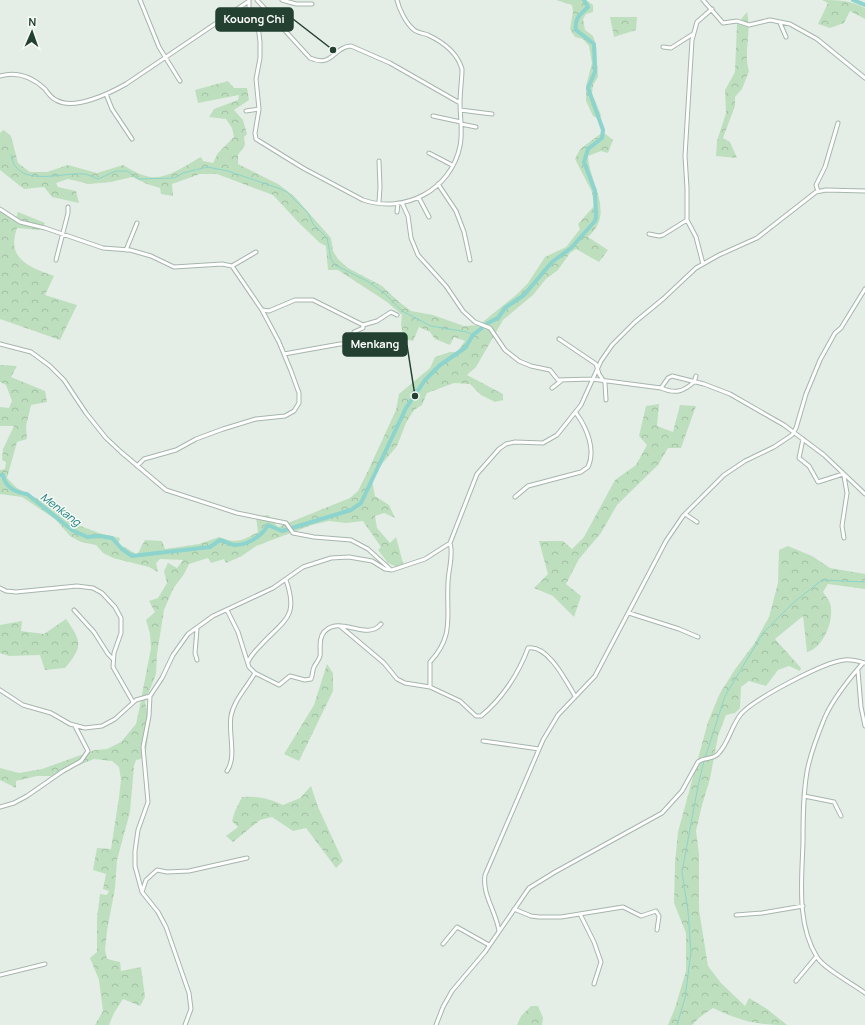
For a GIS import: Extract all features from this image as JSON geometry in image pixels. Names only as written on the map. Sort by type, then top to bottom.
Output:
[{"type":"street","points":[[140,0],[147,20],[164,57],[180,81]]},
{"type":"street","points":[[0,76],[14,73],[23,75],[36,82],[55,100],[62,103],[75,103],[106,94],[126,84],[250,0]]},
{"type":"street","points":[[250,0],[249,7],[257,22],[260,36],[260,58],[256,79],[259,109],[255,133],[256,139],[261,144],[347,193],[367,202],[402,203],[410,202],[419,198],[438,184],[452,165],[460,145],[462,69],[457,58],[444,45],[412,28],[401,12],[397,0]]},
{"type":"street","points":[[257,0],[310,58],[318,61],[328,60],[345,47],[350,46],[390,63],[460,103]]},
{"type":"street","points":[[282,0],[296,4],[312,4]]},
{"type":"street","points":[[703,0],[723,23],[737,21],[749,25],[764,20],[790,24],[809,34],[865,78]]},
{"type":"street","points":[[703,264],[696,237],[687,220],[688,188],[685,156],[693,34],[697,22],[712,9]]},
{"type":"street","points":[[780,23],[786,37]]},
{"type":"street","points":[[663,47],[671,48],[693,34]]},
{"type":"street","points":[[430,86],[431,80]]},
{"type":"street","points":[[106,94],[112,109],[132,139]]},
{"type":"street","points":[[246,111],[259,109]]},
{"type":"street","points":[[460,110],[492,114]]},
{"type":"street","points":[[433,116],[476,127]]},
{"type":"street","points":[[818,191],[816,185],[825,167],[838,123]]},
{"type":"street","points":[[429,153],[452,165]]},
{"type":"street","points":[[379,161],[379,202]]},
{"type":"street","points":[[438,184],[456,211],[470,260]]},
{"type":"street","points":[[430,687],[430,662],[439,652],[444,642],[447,629],[449,606],[448,582],[451,549],[450,543],[477,474],[499,449],[506,444],[515,442],[537,443],[552,439],[576,413],[598,366],[612,345],[694,270],[703,264],[757,238],[818,191],[865,191]]},
{"type":"street","points":[[419,198],[429,217]]},
{"type":"street","points":[[397,212],[398,203]]},
{"type":"street","points":[[402,203],[408,216],[411,238],[421,258],[446,286],[463,312],[494,333],[505,350],[519,361],[550,370],[556,379],[592,379],[680,392],[694,382],[696,376]]},
{"type":"street","points":[[56,260],[68,207]]},
{"type":"street","points":[[0,209],[20,222],[37,225],[108,249],[126,250],[151,256],[176,268],[209,265],[232,266],[256,252]]},
{"type":"street","points":[[649,234],[661,236],[687,220]]},
{"type":"street","points":[[126,250],[137,223]]},
{"type":"street","points":[[138,466],[144,459],[176,450],[196,439],[256,419],[276,418],[290,414],[297,407],[300,398],[284,354],[262,310],[232,266]]},
{"type":"street","points":[[499,931],[496,917],[485,892],[485,875],[539,749],[552,723],[575,696],[595,676],[659,553],[685,514],[713,485],[732,469],[745,460],[781,444],[795,432],[810,383],[820,360],[835,333],[841,328],[865,289]]},
{"type":"street","points":[[262,310],[269,311],[295,300],[313,300],[363,325]]},
{"type":"street","points":[[284,354],[333,345],[354,344],[354,332],[363,328],[363,325],[380,319],[391,312],[397,315]]},
{"type":"street","points":[[559,339],[593,361],[598,366],[599,374],[604,381],[606,400]]},
{"type":"street","points":[[0,344],[31,352],[54,370],[68,385],[98,429],[116,448],[166,490],[237,513],[286,523],[293,533],[314,537],[345,539],[368,549],[392,570]]},
{"type":"street","points":[[661,388],[670,376],[714,387],[730,394],[795,432],[824,456],[865,494]]},
{"type":"street","points":[[552,388],[562,380]]},
{"type":"street","points":[[515,497],[528,486],[581,472],[587,468],[590,456],[589,441],[576,413]]},
{"type":"street","points":[[803,439],[799,458],[809,466],[818,482],[843,475]]},
{"type":"street","points":[[843,475],[847,493],[842,526],[844,538]]},
{"type":"street","points":[[685,514],[697,522]]},
{"type":"street","points":[[186,1025],[191,1009],[190,993],[166,927],[158,912],[142,892],[135,866],[135,851],[140,820],[148,802],[143,747],[149,716],[150,696],[184,639],[213,616],[286,580],[303,567],[340,557],[364,559],[392,570],[425,559],[450,543]]},
{"type":"street","points":[[248,662],[253,653],[284,622],[290,612],[292,601],[286,580]]},
{"type":"street","points":[[0,588],[6,591],[16,592],[81,586],[98,591],[111,602],[121,618],[121,633],[112,667],[114,673],[133,702]]},
{"type":"street","points":[[74,610],[94,632],[108,654],[114,659]]},
{"type":"street","points":[[227,610],[238,632],[249,667],[255,673],[278,685],[290,676],[310,680],[320,656],[323,634],[333,627],[350,626],[363,631],[373,630],[381,624]]},
{"type":"street","points":[[629,613],[674,627],[698,637]]},
{"type":"street","points":[[340,626],[384,663],[397,679],[405,683],[430,687],[454,698],[476,716],[481,716],[506,689],[522,664],[528,648],[540,650],[548,657],[563,675],[575,696]]},
{"type":"street","points":[[197,629],[195,653],[197,660]]},
{"type":"street","points":[[436,1025],[443,1007],[452,991],[489,945],[527,891],[538,882],[665,811],[682,791],[698,762],[714,757],[720,751],[738,718],[745,710],[805,675],[828,665],[845,660],[864,663]]},
{"type":"street","points":[[864,663],[838,696],[825,717],[809,763],[804,796],[800,890],[806,932],[816,957],[825,967],[865,993]]},
{"type":"street","points":[[858,670],[861,707],[865,726]]},
{"type":"street","points":[[227,771],[232,763],[229,735],[231,714],[236,702],[255,673]]},
{"type":"street","points":[[0,690],[23,705],[51,713],[75,726],[85,728],[102,726],[115,719],[133,702],[140,698],[150,696]]},
{"type":"street","points":[[0,807],[14,803],[28,796],[84,758],[88,751],[75,726]]},
{"type":"street","points":[[483,741],[539,749]]},
{"type":"street","points":[[804,796],[834,802],[841,816]]},
{"type":"street","points":[[142,892],[146,880],[157,870],[167,872],[189,871],[247,858]]},
{"type":"street","points":[[736,915],[762,913],[803,906]]},
{"type":"street","points":[[514,909],[531,916],[549,918],[623,907],[642,916],[656,911],[659,916],[657,930]]},
{"type":"street","points":[[580,914],[594,942],[601,962],[594,984]]},
{"type":"street","points":[[443,944],[457,927],[489,945]]},
{"type":"street","points":[[796,980],[816,957]]},
{"type":"street","points":[[0,975],[45,964]]},
{"type":"green space","points":[[556,0],[586,0],[593,5],[593,12],[586,14],[583,19],[585,30],[593,36],[596,45],[598,77],[593,85],[592,94],[601,115],[599,119],[593,116],[586,101],[586,86],[592,63],[589,46],[583,39],[575,37],[570,29],[573,12],[572,5]]},
{"type":"green space","points":[[822,0],[844,1],[860,5],[865,8],[865,19],[850,11],[844,23],[830,28],[818,24],[828,3]]},
{"type":"green space","points":[[747,12],[749,27],[747,64],[749,71],[742,89],[735,97],[735,106],[723,138],[730,142],[737,158],[716,156],[717,141],[726,113],[725,90],[735,72],[737,24]]},
{"type":"green space","points":[[610,17],[637,17],[636,30],[614,37]]},
{"type":"green space","points":[[228,81],[234,88],[247,88],[249,100],[234,110],[243,120],[247,134],[244,137],[245,145],[238,155],[238,164],[278,184],[294,196],[331,238],[333,251],[338,259],[348,268],[382,286],[411,311],[433,315],[464,326],[479,325],[516,295],[528,283],[545,257],[566,247],[580,229],[578,224],[594,206],[592,192],[575,159],[580,149],[603,132],[613,140],[608,153],[601,151],[588,156],[589,166],[601,208],[600,218],[596,228],[588,237],[608,250],[599,262],[576,249],[570,253],[558,270],[546,279],[533,295],[503,320],[476,367],[467,375],[503,394],[503,400],[495,402],[481,395],[470,384],[454,383],[427,393],[422,405],[414,410],[406,423],[397,446],[377,470],[372,480],[375,496],[389,505],[395,518],[384,513],[375,516],[377,528],[390,543],[396,537],[403,563],[399,568],[388,563],[378,550],[381,547],[363,521],[346,523],[329,521],[312,525],[256,546],[242,556],[226,563],[224,559],[211,563],[208,558],[189,564],[173,589],[164,610],[157,654],[156,674],[145,702],[150,722],[145,758],[136,760],[134,766],[130,812],[117,860],[115,888],[105,950],[107,959],[120,962],[121,971],[141,967],[145,997],[140,1006],[123,999],[114,1013],[109,1025],[95,1025],[103,1011],[99,980],[90,958],[97,952],[97,918],[100,894],[107,895],[109,891],[103,889],[106,874],[93,870],[97,848],[111,849],[121,780],[119,767],[112,761],[94,759],[51,776],[37,776],[16,781],[16,788],[0,780],[0,768],[19,773],[42,769],[95,750],[107,749],[121,742],[136,724],[139,710],[151,648],[150,634],[146,620],[155,612],[149,601],[158,598],[167,583],[164,571],[168,563],[177,568],[183,560],[160,559],[156,563],[158,572],[149,567],[113,558],[103,553],[96,545],[81,542],[70,536],[55,519],[22,497],[0,494],[0,470],[5,469],[6,462],[2,460],[3,449],[14,426],[0,426],[0,407],[9,408],[12,401],[6,385],[0,382],[0,365],[17,366],[11,377],[45,391],[47,402],[31,405],[26,426],[27,439],[17,442],[7,478],[17,488],[49,505],[65,520],[99,533],[120,538],[118,546],[125,547],[137,555],[145,540],[162,541],[165,549],[199,544],[219,537],[235,541],[248,538],[258,532],[256,517],[268,515],[278,527],[350,498],[358,491],[368,471],[396,410],[399,394],[430,368],[435,357],[450,352],[457,352],[465,341],[454,337],[450,345],[435,339],[430,332],[419,327],[413,341],[404,339],[401,325],[402,315],[387,302],[338,270],[328,270],[326,246],[320,243],[299,223],[273,195],[217,174],[200,174],[172,184],[173,196],[161,194],[160,188],[132,177],[111,182],[89,184],[68,179],[56,183],[58,187],[76,191],[79,203],[52,197],[44,187],[24,189],[0,170],[0,133],[4,130],[11,136],[18,163],[30,172],[47,172],[68,165],[97,173],[123,165],[146,176],[160,177],[175,172],[201,157],[203,161],[213,163],[218,153],[234,137],[232,128],[226,119],[209,117],[214,109],[238,100],[239,95],[198,103],[195,90]]},
{"type":"green space","points":[[0,210],[15,221],[18,212],[45,223],[40,230],[17,228],[14,239],[15,247],[17,254],[28,265],[54,276],[45,295],[77,305],[60,340],[0,319]]},
{"type":"green space","points":[[659,404],[657,426],[673,432],[680,405],[696,406],[681,448],[668,448],[658,465],[617,505],[601,533],[579,559],[566,584],[581,596],[574,617],[553,596],[534,588],[548,574],[539,541],[563,541],[572,549],[584,537],[615,480],[636,465],[647,445],[639,436],[646,406]]},
{"type":"green space","points":[[788,546],[812,556],[830,568],[865,574],[865,589],[828,584],[823,592],[830,603],[831,616],[827,632],[818,645],[807,652],[803,616],[775,639],[801,668],[800,671],[789,666],[778,670],[766,686],[749,681],[741,687],[740,708],[735,713],[726,715],[718,736],[710,779],[696,831],[699,854],[699,910],[708,966],[721,983],[745,1006],[749,998],[767,1009],[787,1025],[748,1021],[713,1008],[692,1025],[668,1025],[675,1008],[686,971],[686,933],[674,903],[675,863],[678,832],[708,722],[720,693],[754,644],[769,617],[778,583],[779,550]]},
{"type":"green space","points":[[66,619],[75,633],[78,644],[75,654],[65,668],[45,670],[40,655],[9,656],[0,653],[0,625],[22,621],[21,631],[44,634]]},
{"type":"green space","points":[[327,664],[333,673],[333,691],[299,761],[284,754],[314,705]]},
{"type":"green space","points":[[311,786],[318,807],[343,861],[336,868],[306,828],[293,831],[272,817],[260,820],[233,842],[226,836],[238,827],[232,821],[242,797],[263,798],[283,805],[300,798]]},
{"type":"green space","points":[[531,1006],[538,1006],[543,1018],[542,1025],[517,1025],[521,1016]]},
{"type":"waterway","name":"Menkang","points":[[0,475],[3,475],[6,483],[12,489],[27,494],[72,530],[87,537],[99,536],[112,538],[122,549],[132,556],[210,547],[220,540],[233,545],[240,545],[250,542],[262,533],[268,525],[282,531],[351,510],[361,503],[406,408],[425,380],[440,365],[465,348],[473,335],[488,323],[498,318],[505,308],[524,295],[552,262],[571,248],[595,221],[595,191],[584,162],[588,149],[602,138],[603,130],[588,88],[595,72],[594,44],[576,30],[577,19],[588,7],[584,0]]},
{"type":"waterway","points":[[853,0],[865,5]]},
{"type":"waterway","points":[[11,155],[15,165],[21,172],[30,175],[52,176],[83,174],[98,179],[116,171],[127,171],[139,179],[174,178],[183,173],[207,167],[228,171],[278,188],[287,192],[308,213],[313,224],[327,238],[331,259],[335,265],[367,281],[384,293],[402,311],[431,326],[467,332],[473,335]]},
{"type":"waterway","points":[[705,758],[725,696],[763,633],[793,603],[822,580],[865,582]]},
{"type":"waterway","points":[[677,1025],[685,998],[691,952],[688,911],[682,872],[704,761]]},
{"type":"place","name":"Kouong Chi","points":[[333,50]]},
{"type":"place","name":"Menkang","points":[[415,396]]}]
